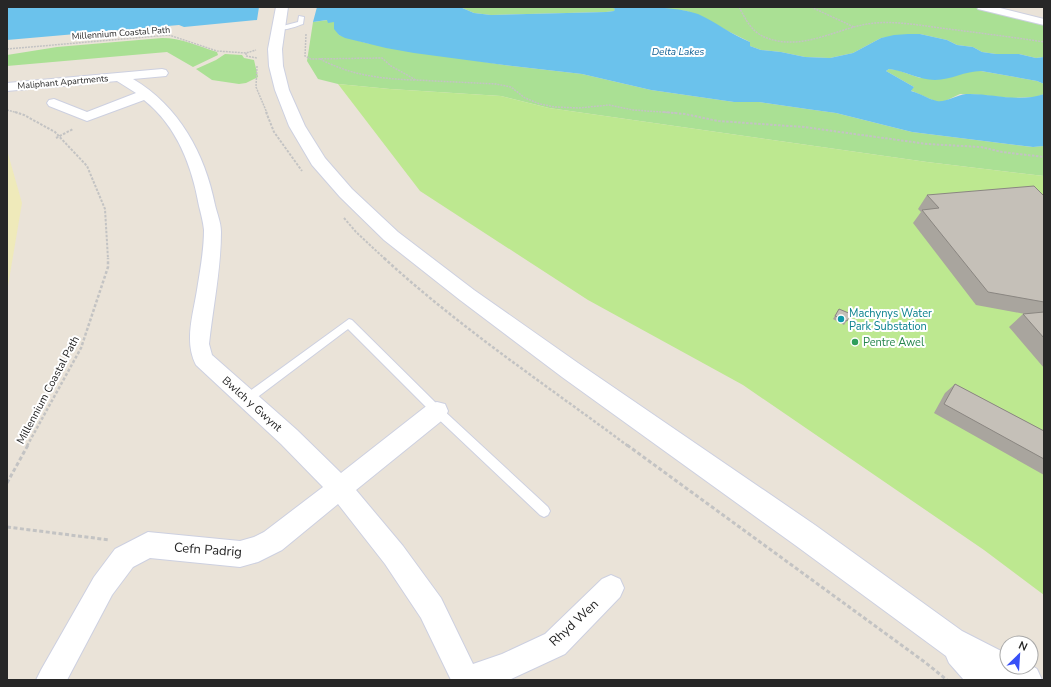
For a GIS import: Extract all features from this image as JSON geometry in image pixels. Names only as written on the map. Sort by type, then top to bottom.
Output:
[{"type":"main road","points":[[282,7],[275,49],[276,66],[282,90],[297,126],[318,162],[346,193],[391,236],[570,370],[805,535],[951,642],[1026,680]]},
{"type":"main road","points":[[951,642],[985,680]]},
{"type":"street","points":[[982,7],[1044,22]]},
{"type":"street","name":"Maliphant Apartments","points":[[7,87],[162,73]]},
{"type":"street","name":"Maliphant Apartments","points":[[119,77],[135,85],[147,94]]},
{"type":"street","points":[[54,103],[87,117],[147,94]]},
{"type":"street","name":"Bwlch y Gwynt","points":[[147,94],[166,112],[182,132],[195,160],[206,194],[212,233],[199,344],[204,359],[289,437],[339,487],[394,556],[431,608],[467,680]]},
{"type":"street","name":"Cefn Padrig","points":[[51,680],[103,586],[124,558],[148,545],[240,554],[258,549],[273,541],[339,487],[437,411]]},
{"type":"street","name":"Rhyd Wen","points":[[467,680],[506,667],[555,644],[611,588]]},
{"type":"lane","points":[[279,25],[298,25],[301,23],[301,18]]},
{"type":"lane","points":[[246,399],[349,322],[437,411],[544,511]]},
{"type":"path","points":[[739,7],[754,33],[778,41],[809,41],[821,39],[854,27],[875,23],[895,23],[946,28],[1044,42]]},
{"type":"path","points":[[811,7],[854,27]]},
{"type":"path","points":[[298,25],[306,26],[305,56],[312,59],[382,58],[392,66],[416,80]]},
{"type":"path","name":"Millennium Coastal Path","points":[[7,49],[169,35],[217,51],[246,53],[256,50]]},
{"type":"path","points":[[246,53],[249,57],[258,58]]},
{"type":"path","points":[[319,59],[344,70],[373,78],[496,84],[511,87],[525,98],[540,104],[555,107],[579,108],[609,105],[633,110],[685,114],[718,121],[804,127],[927,144],[981,147],[1002,152],[1044,157]]},
{"type":"path","name":"Millennium Coastal Path","points":[[7,110],[24,115],[55,132],[87,166],[105,209],[108,267],[81,348],[7,483]]},
{"type":"path","points":[[56,138],[73,129]]},
{"type":"path","points":[[7,527],[117,541]]},
{"type":"green space","points":[[460,7],[611,7],[616,9],[614,11],[606,12],[491,15],[474,13]]},
{"type":"green space","points":[[640,7],[976,7],[1044,23],[1044,57],[1036,58],[1019,54],[996,54],[982,52],[973,47],[957,45],[947,40],[920,34],[881,38],[853,53],[830,58],[805,57],[761,50],[750,46],[750,42],[687,11]]},
{"type":"green space","points":[[328,20],[328,22],[334,22],[339,35],[366,43],[504,65],[582,74],[651,90],[734,102],[759,102],[836,113],[912,132],[1032,147],[1044,146],[1044,176],[927,162],[549,108],[501,96],[338,84],[318,79],[307,61],[313,22]]},
{"type":"green space","points":[[162,38],[176,39],[190,43],[217,52],[218,55],[193,67],[167,52],[7,66],[7,55],[57,47]]},
{"type":"green space","points":[[225,54],[242,55],[244,58],[254,60],[258,77],[246,83],[239,84],[212,80],[196,69]]},
{"type":"green space","points":[[889,69],[897,70],[920,78],[981,71],[1037,81],[1044,84],[1044,94],[1036,97],[1011,98],[960,94],[943,102],[937,102],[910,90],[914,87],[886,71]]},
{"type":"green space","name":"Pentre Awel","points":[[338,84],[501,96],[549,108],[927,162],[1044,176],[1044,595],[984,550],[743,385],[588,300],[420,191]]},
{"type":"sand","points":[[7,150],[22,203],[7,292]]},
{"type":"water","points":[[7,7],[259,7],[257,20],[184,27],[179,25],[7,40]]},
{"type":"water","name":"Delta Lakes","points":[[317,7],[460,7],[474,13],[491,15],[614,11],[615,9],[611,7],[667,8],[689,11],[698,14],[750,42],[750,46],[761,50],[805,57],[830,58],[853,53],[881,38],[894,35],[920,34],[947,40],[957,45],[973,47],[982,52],[996,54],[1019,54],[1036,58],[1044,57],[1044,84],[1037,81],[981,71],[969,72],[947,79],[929,80],[895,70],[889,69],[886,71],[914,87],[911,91],[937,101],[943,101],[966,94],[1025,98],[1044,94],[1044,146],[1033,147],[912,132],[836,113],[759,102],[734,102],[651,90],[582,74],[504,65],[386,48],[345,38],[339,35],[334,29],[334,22],[328,23],[327,20],[313,22]]},
{"type":"building","points":[[1034,186],[1044,196],[1044,302],[988,292],[922,210],[939,208],[927,195]]},
{"type":"building","points":[[839,309],[851,314],[847,321],[835,316]]},
{"type":"building","points":[[1044,312],[1044,338],[1023,314]]},
{"type":"building","points":[[955,384],[1044,431],[1044,459],[944,404]]},
{"type":"place","name":"Machynys Water Park Substation","points":[[841,319]]},
{"type":"place","name":"Pentre Awel","points":[[855,342]]}]
